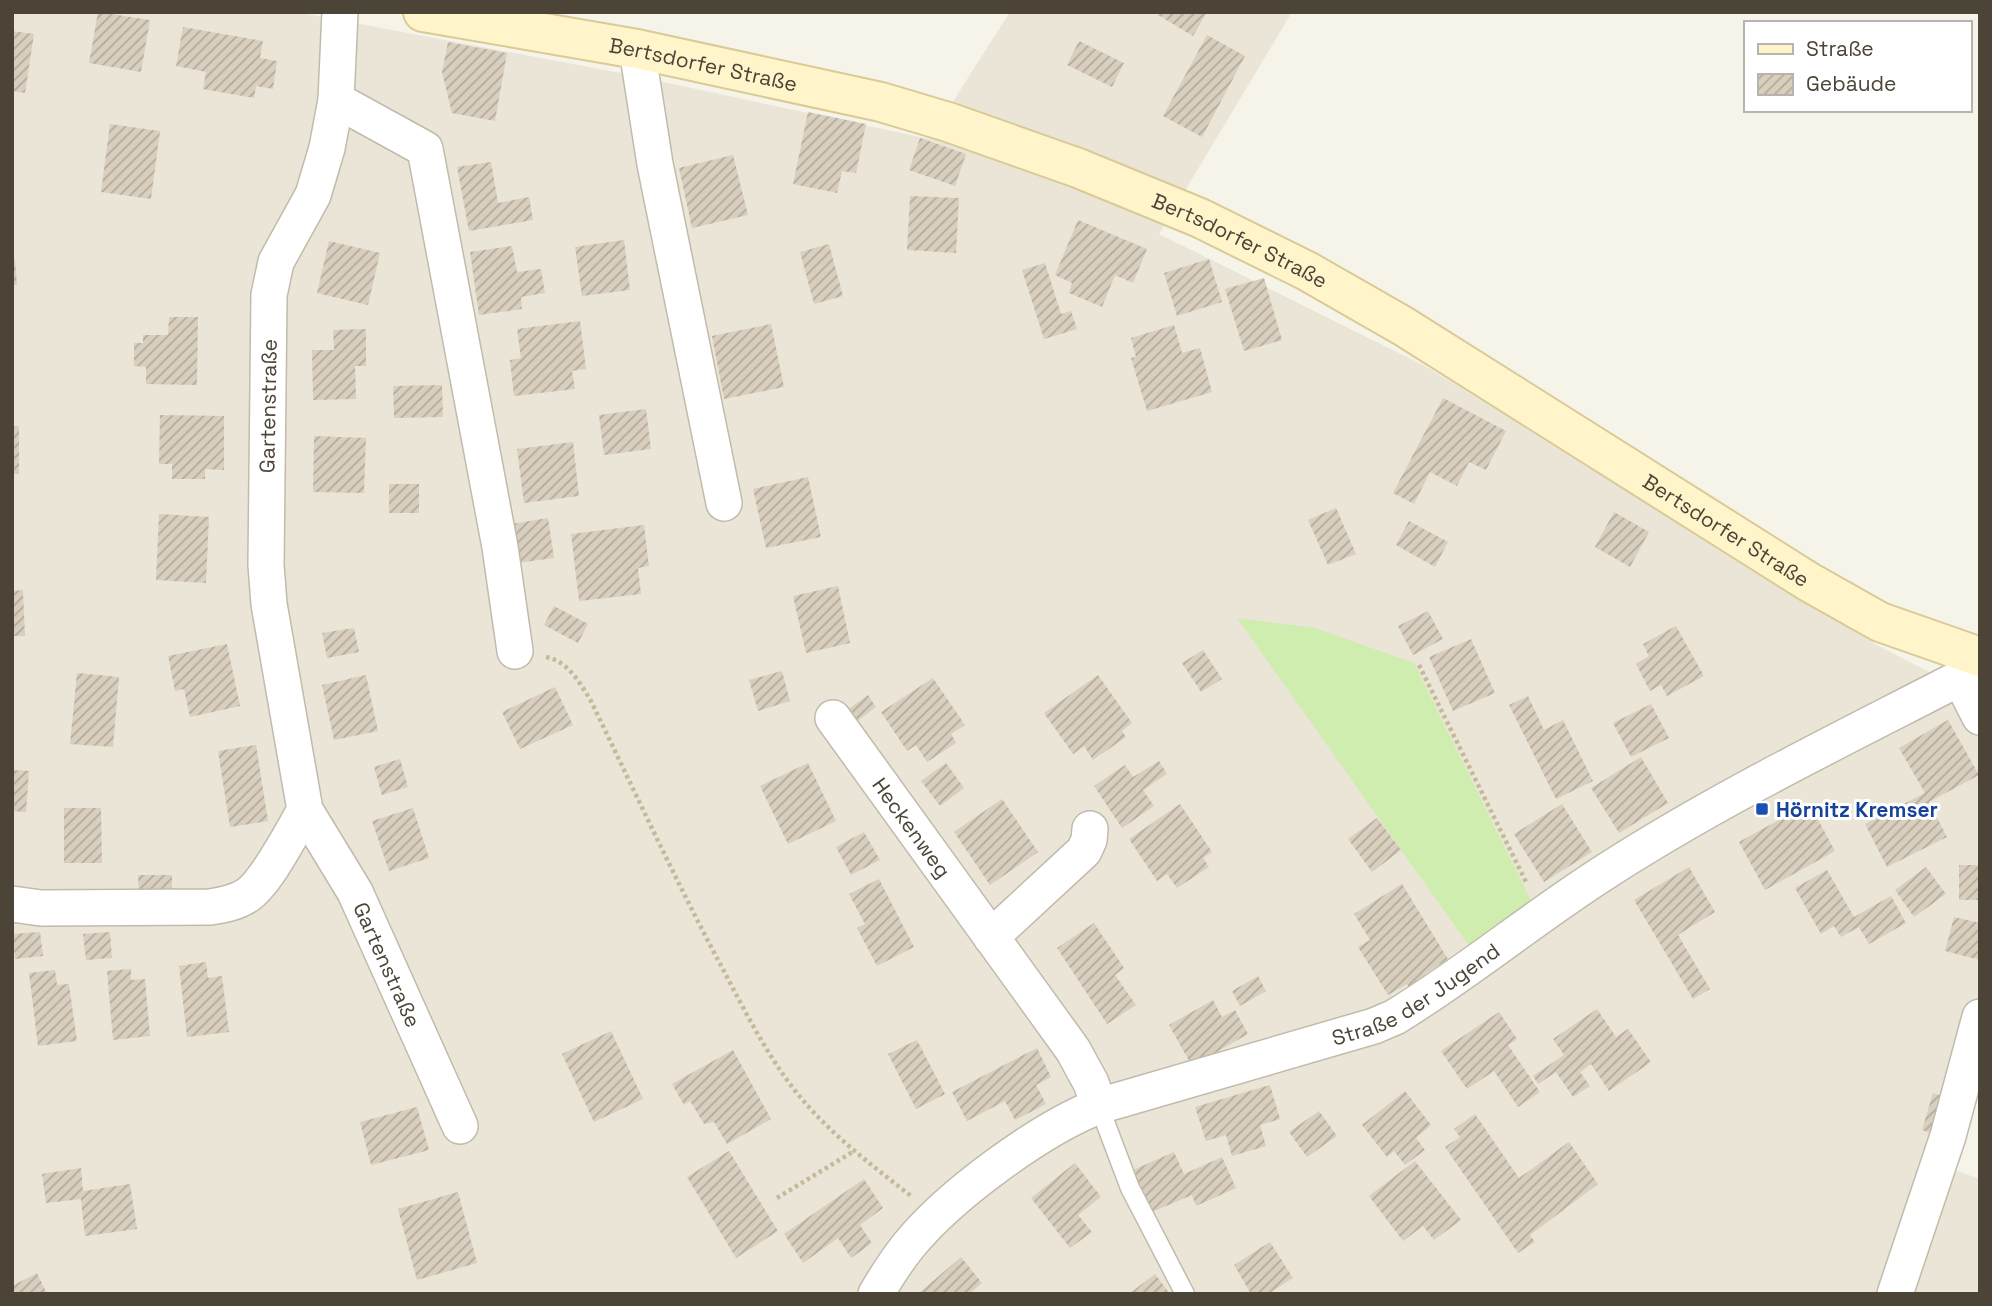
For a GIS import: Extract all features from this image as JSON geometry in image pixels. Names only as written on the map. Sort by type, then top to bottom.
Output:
[{"type":"main road","name":"Bertsdorfer Straße","points":[[423,12],[637,48],[892,105],[1078,168],[1200,218],[1307,271],[1403,327],[1809,582],[1880,622],[1975,662]]},
{"type":"street","name":"Gartenstraße","points":[[340,12],[336,100],[327,148],[313,195],[276,262],[269,295],[266,565],[269,604],[305,810],[355,892],[460,1126]]},
{"type":"street","points":[[637,48],[655,164],[724,503]]},
{"type":"street","points":[[336,100],[425,149],[500,547],[515,651]]},
{"type":"street","points":[[1975,662],[1980,717]]},
{"type":"street","name":"Straße der Jugend","points":[[876,1294],[909,1245],[936,1216],[1004,1161],[1070,1119],[1099,1106],[1374,1026],[1395,1017],[1603,873],[1712,807],[1975,662]]},
{"type":"street","name":"Heckenweg","points":[[832,718],[1073,1050],[1091,1083],[1099,1106]]},
{"type":"street","points":[[12,904],[41,908],[210,908],[231,903],[249,895],[262,881],[305,810]]},
{"type":"street","points":[[991,937],[1084,851],[1090,829]]},
{"type":"street","points":[[1895,1294],[1948,1136],[1980,1017]]},
{"type":"lane","points":[[1099,1106],[1130,1188],[1185,1294]]},
{"type":"path","points":[[515,651],[556,659],[577,678],[591,701],[692,911],[765,1047],[793,1089],[854,1152],[936,1216]]},
{"type":"path","points":[[1419,665],[1543,915]]},
{"type":"path","points":[[777,1198],[854,1152]]},
{"type":"shaded area","points":[[12,12],[296,12],[626,74],[929,139],[1010,12],[1292,12],[1159,234],[1425,366],[1875,644],[1980,698],[1980,1014],[1884,1294],[12,1294]]},
{"type":"shaded area","points":[[1945,1167],[1980,1179],[1980,1294],[1902,1294]]},
{"type":"green space","points":[[1237,618],[1315,628],[1414,663],[1538,915],[1477,957]]},
{"type":"building","points":[[98,12],[150,20],[141,72],[89,63]]},
{"type":"building","points":[[1153,12],[1207,12],[1193,36]]},
{"type":"building","points":[[183,27],[263,41],[260,58],[277,61],[273,89],[256,86],[254,98],[203,89],[206,72],[176,66]]},
{"type":"building","points":[[12,31],[34,34],[25,93],[12,91]]},
{"type":"building","points":[[1207,35],[1245,56],[1202,137],[1163,116]]},
{"type":"building","points":[[1079,41],[1124,63],[1112,87],[1067,65]]},
{"type":"building","points":[[448,42],[507,53],[495,121],[452,113],[442,72]]},
{"type":"building","points":[[808,112],[866,124],[856,173],[842,171],[837,193],[793,184]]},
{"type":"building","points":[[110,124],[160,131],[151,199],[101,192]]},
{"type":"building","points":[[920,138],[966,154],[955,186],[909,170]]},
{"type":"building","points":[[733,155],[748,215],[692,228],[679,168]]},
{"type":"building","points":[[491,162],[498,203],[529,197],[533,220],[469,231],[457,167]]},
{"type":"building","points":[[910,196],[959,198],[956,253],[907,250]]},
{"type":"building","points":[[1078,220],[1147,249],[1133,283],[1115,275],[1102,307],[1069,293],[1072,283],[1055,275]]},
{"type":"building","points":[[624,240],[630,290],[582,296],[575,247]]},
{"type":"building","points":[[329,241],[380,253],[368,305],[317,293]]},
{"type":"building","points":[[829,244],[843,296],[814,304],[800,252]]},
{"type":"building","points":[[512,246],[517,272],[541,269],[545,293],[521,297],[522,309],[479,315],[470,252]]},
{"type":"building","points":[[1209,259],[1222,302],[1177,316],[1164,273]]},
{"type":"building","points":[[15,260],[17,285],[12,285],[12,261]]},
{"type":"building","points":[[1045,263],[1061,314],[1071,311],[1077,329],[1044,339],[1022,270]]},
{"type":"building","points":[[1264,278],[1282,340],[1244,351],[1225,289]]},
{"type":"building","points":[[169,317],[198,317],[197,385],[146,384],[146,367],[134,366],[134,343],[143,343],[143,335],[168,335]]},
{"type":"building","points":[[580,321],[586,369],[572,371],[575,389],[514,396],[510,360],[521,358],[517,329]]},
{"type":"building","points":[[771,324],[784,387],[724,399],[712,336]]},
{"type":"building","points":[[1174,325],[1182,353],[1200,348],[1212,392],[1147,411],[1131,358],[1136,357],[1131,338]]},
{"type":"building","points":[[366,329],[366,366],[355,366],[356,399],[313,400],[312,350],[334,350],[333,330]]},
{"type":"building","points":[[442,385],[443,417],[394,418],[393,386]]},
{"type":"building","points":[[1443,398],[1506,431],[1486,470],[1469,462],[1457,486],[1430,472],[1414,504],[1393,493]]},
{"type":"building","points":[[646,409],[651,449],[604,455],[599,415]]},
{"type":"building","points":[[160,415],[224,416],[224,470],[205,469],[205,479],[172,479],[172,464],[159,464]]},
{"type":"building","points":[[19,426],[19,474],[12,474],[12,427]]},
{"type":"building","points":[[314,436],[366,438],[364,493],[313,492]]},
{"type":"building","points":[[573,442],[579,496],[524,503],[517,449]]},
{"type":"building","points":[[808,477],[821,537],[766,548],[753,489]]},
{"type":"building","points":[[389,484],[419,484],[419,513],[389,513]]},
{"type":"building","points":[[1336,508],[1356,554],[1328,565],[1308,520]]},
{"type":"building","points":[[1614,512],[1649,532],[1630,567],[1595,547]]},
{"type":"building","points":[[159,514],[209,517],[206,583],[156,580]]},
{"type":"building","points":[[548,518],[554,558],[517,563],[511,524]]},
{"type":"building","points":[[1409,521],[1448,542],[1435,567],[1396,545]]},
{"type":"building","points":[[644,525],[649,566],[638,568],[641,594],[579,601],[571,534]]},
{"type":"building","points":[[838,586],[850,643],[806,653],[793,596]]},
{"type":"building","points":[[23,590],[25,636],[12,636],[12,591]]},
{"type":"building","points":[[554,606],[588,624],[578,643],[544,625]]},
{"type":"building","points":[[1428,611],[1443,639],[1413,655],[1398,626]]},
{"type":"building","points":[[1676,626],[1704,676],[1667,696],[1661,685],[1650,691],[1636,664],[1649,656],[1643,644]]},
{"type":"building","points":[[354,628],[359,652],[327,658],[322,633]]},
{"type":"building","points":[[1471,639],[1495,693],[1453,711],[1429,657]]},
{"type":"building","points":[[227,644],[240,706],[190,717],[184,689],[175,691],[168,656]]},
{"type":"building","points":[[1203,650],[1222,679],[1201,692],[1182,663]]},
{"type":"building","points":[[782,671],[790,701],[758,711],[749,680]]},
{"type":"building","points":[[77,673],[119,677],[113,747],[70,744]]},
{"type":"building","points":[[366,675],[378,731],[334,740],[322,685]]},
{"type":"building","points":[[1098,675],[1132,723],[1122,731],[1126,737],[1093,760],[1084,746],[1073,754],[1044,713]]},
{"type":"building","points":[[933,678],[965,725],[951,734],[956,743],[927,762],[916,745],[907,751],[881,712]]},
{"type":"building","points":[[555,687],[573,725],[520,749],[502,712]]},
{"type":"building","points":[[868,695],[876,707],[856,722],[847,710]]},
{"type":"building","points":[[1528,696],[1544,730],[1563,720],[1593,781],[1556,799],[1509,705]]},
{"type":"building","points":[[1651,704],[1669,738],[1631,757],[1613,723]]},
{"type":"building","points":[[1948,720],[1979,775],[1929,802],[1947,837],[1887,867],[1865,824],[1925,793],[1899,748]]},
{"type":"building","points":[[256,745],[268,821],[230,827],[218,751]]},
{"type":"building","points":[[1641,757],[1668,803],[1619,833],[1591,788]]},
{"type":"building","points":[[400,759],[408,787],[382,795],[374,767]]},
{"type":"building","points":[[1159,761],[1167,774],[1143,790],[1154,806],[1122,828],[1094,786],[1125,765],[1133,777]]},
{"type":"building","points":[[808,763],[836,821],[788,844],[760,786]]},
{"type":"building","points":[[946,763],[964,788],[940,806],[921,781]]},
{"type":"building","points":[[12,770],[29,771],[26,812],[12,811]]},
{"type":"building","points":[[1002,799],[1038,852],[990,885],[954,832]]},
{"type":"building","points":[[1809,803],[1835,851],[1765,890],[1739,842]]},
{"type":"building","points":[[1180,804],[1212,852],[1203,858],[1209,867],[1177,888],[1167,874],[1157,881],[1129,839]]},
{"type":"building","points":[[1562,804],[1592,852],[1544,882],[1514,834]]},
{"type":"building","points":[[64,808],[101,808],[102,863],[64,863]]},
{"type":"building","points":[[413,808],[429,858],[389,871],[372,821]]},
{"type":"building","points":[[1377,818],[1401,850],[1372,872],[1348,839]]},
{"type":"building","points":[[864,832],[880,860],[851,875],[836,847]]},
{"type":"building","points":[[1959,865],[1980,865],[1980,900],[1959,900]]},
{"type":"building","points":[[1689,867],[1715,912],[1678,935],[1710,989],[1693,999],[1634,900]]},
{"type":"building","points":[[1926,867],[1946,894],[1914,917],[1895,890]]},
{"type":"building","points":[[1827,870],[1854,917],[1891,896],[1906,923],[1869,944],[1859,927],[1841,937],[1834,926],[1821,934],[1795,888]]},
{"type":"building","points":[[138,875],[172,875],[172,895],[139,895]]},
{"type":"building","points":[[879,879],[914,947],[877,966],[857,928],[865,924],[849,894]]},
{"type":"building","points":[[1402,884],[1448,959],[1425,974],[1430,981],[1412,992],[1407,984],[1388,995],[1358,947],[1370,940],[1354,914]]},
{"type":"building","points":[[1954,917],[1980,923],[1980,960],[1945,951]]},
{"type":"building","points":[[1094,923],[1124,968],[1115,975],[1136,1005],[1107,1024],[1057,948]]},
{"type":"building","points":[[40,932],[43,956],[15,959],[13,934]]},
{"type":"building","points":[[110,932],[112,958],[86,960],[83,934]]},
{"type":"building","points":[[206,962],[208,978],[222,976],[229,1032],[187,1037],[179,966]]},
{"type":"building","points":[[131,969],[131,980],[145,979],[150,1036],[113,1040],[107,971]]},
{"type":"building","points":[[55,970],[57,985],[69,984],[77,1041],[38,1046],[29,973]]},
{"type":"building","points":[[1258,976],[1266,991],[1240,1006],[1232,991]]},
{"type":"building","points":[[1213,1000],[1222,1017],[1235,1010],[1248,1034],[1192,1066],[1169,1025]]},
{"type":"building","points":[[1597,1009],[1616,1037],[1628,1029],[1651,1062],[1609,1091],[1591,1064],[1580,1072],[1590,1086],[1573,1097],[1556,1072],[1538,1084],[1533,1076],[1564,1055],[1553,1039]]},
{"type":"building","points":[[1499,1012],[1517,1039],[1508,1045],[1540,1092],[1518,1107],[1494,1071],[1467,1089],[1441,1051]]},
{"type":"building","points":[[611,1031],[643,1099],[594,1122],[562,1054]]},
{"type":"building","points":[[917,1040],[945,1094],[916,1109],[888,1054]]},
{"type":"building","points":[[1037,1048],[1051,1077],[1036,1085],[1046,1104],[1015,1120],[1005,1101],[967,1121],[952,1092]]},
{"type":"building","points":[[733,1050],[771,1119],[727,1144],[714,1122],[704,1124],[690,1101],[684,1105],[672,1084]]},
{"type":"building","points":[[1270,1085],[1280,1119],[1260,1125],[1266,1146],[1232,1156],[1226,1135],[1206,1141],[1195,1107]]},
{"type":"building","points":[[1405,1091],[1431,1125],[1416,1138],[1425,1150],[1405,1165],[1394,1151],[1387,1157],[1362,1125]]},
{"type":"building","points":[[1933,1093],[1948,1098],[1937,1135],[1922,1130]]},
{"type":"building","points":[[417,1107],[429,1150],[371,1165],[360,1122]]},
{"type":"building","points":[[1319,1111],[1337,1136],[1307,1157],[1289,1132]]},
{"type":"building","points":[[1475,1114],[1519,1178],[1569,1142],[1598,1184],[1530,1235],[1535,1242],[1518,1253],[1445,1147],[1460,1137],[1454,1129]]},
{"type":"building","points":[[729,1151],[778,1231],[736,1258],[687,1177]]},
{"type":"building","points":[[1174,1152],[1184,1174],[1222,1157],[1236,1188],[1196,1206],[1192,1195],[1152,1212],[1133,1170]]},
{"type":"building","points":[[1415,1161],[1461,1220],[1434,1240],[1423,1226],[1403,1241],[1369,1196]]},
{"type":"building","points":[[1075,1163],[1101,1197],[1078,1215],[1092,1232],[1070,1248],[1031,1198]]},
{"type":"building","points":[[81,1168],[83,1191],[130,1184],[137,1229],[85,1236],[81,1199],[46,1203],[42,1174]]},
{"type":"building","points":[[864,1179],[883,1208],[860,1225],[872,1243],[851,1258],[838,1238],[803,1263],[784,1234]]},
{"type":"building","points":[[458,1192],[477,1263],[417,1280],[398,1209]]},
{"type":"building","points":[[1270,1242],[1293,1278],[1268,1294],[1251,1294],[1234,1265]]},
{"type":"building","points":[[961,1257],[982,1283],[969,1294],[918,1294]]},
{"type":"building","points":[[37,1273],[47,1294],[12,1294],[12,1286]]},
{"type":"building","points":[[1155,1274],[1170,1294],[1129,1294]]},
{"type":"place","name":"Hörnitz Kremser","points":[[1762,809]]}]
